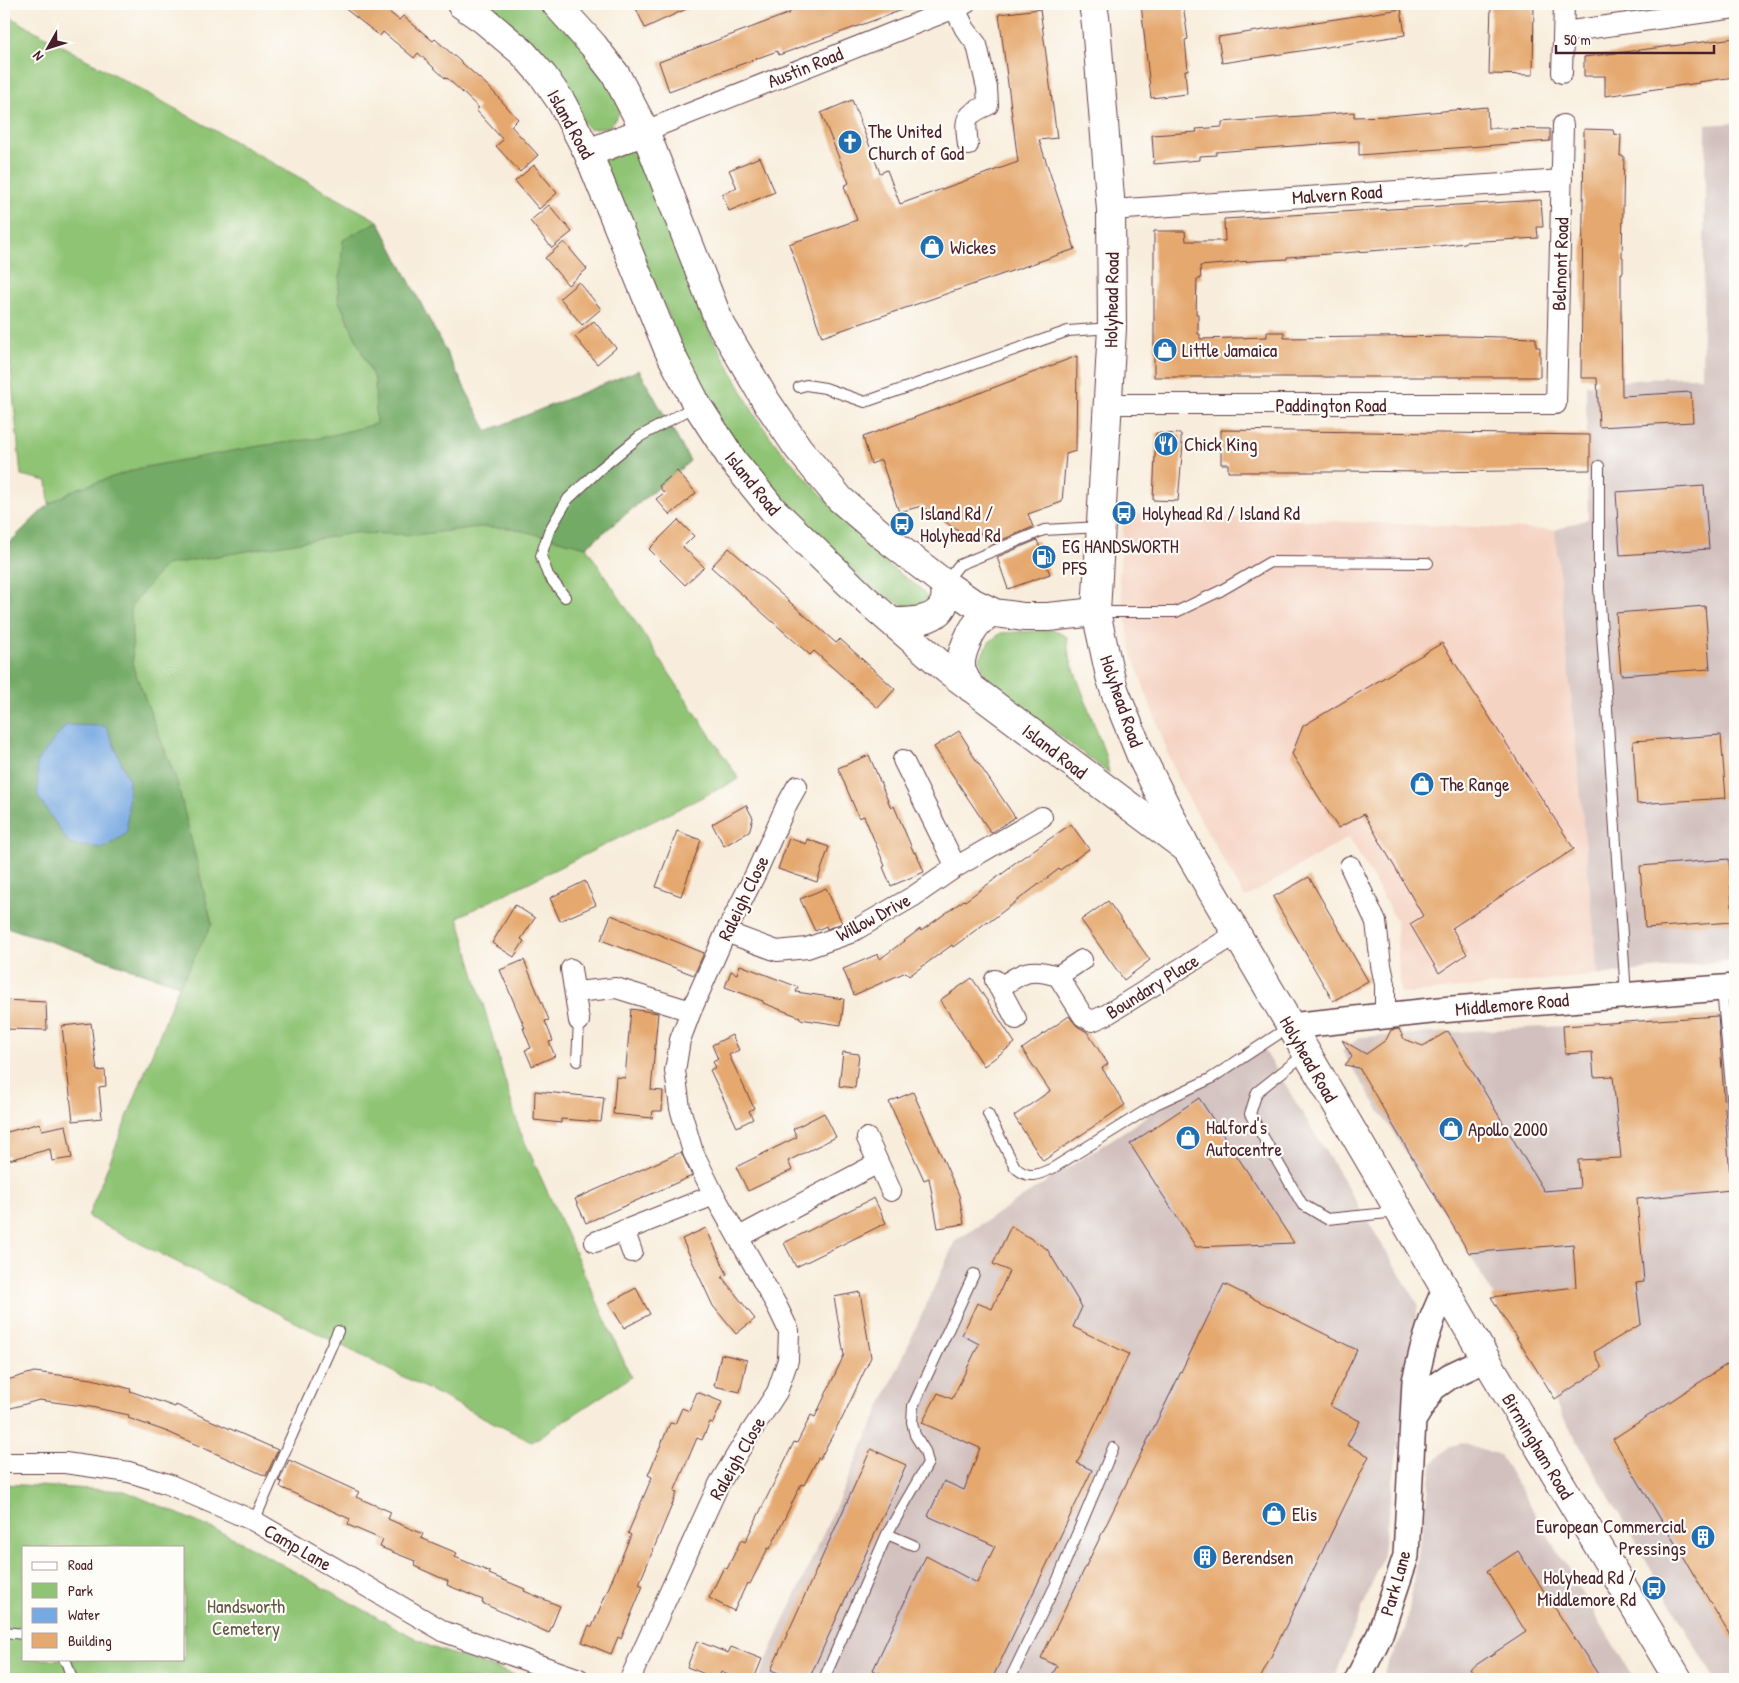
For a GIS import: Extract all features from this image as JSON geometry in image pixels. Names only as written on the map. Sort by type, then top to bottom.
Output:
[{"type":"main road","name":"Island Road","points":[[461,4],[484,20],[524,54],[544,77],[562,103],[588,153],[668,350],[697,405],[734,462],[774,510],[863,597],[946,669],[1070,761],[1092,780],[1187,849]]},
{"type":"main road","points":[[556,4],[593,45],[616,75],[645,131],[719,321],[766,401],[798,448],[840,499],[883,536],[945,584],[970,601],[995,613],[1040,617],[1096,612]]},
{"type":"main road","name":"Holyhead Road","points":[[1093,4],[1111,210],[1112,328],[1096,612],[1110,676],[1141,756],[1187,849],[1445,1289]]},
{"type":"main road","points":[[588,153],[645,131]]},
{"type":"main road","points":[[893,622],[911,622],[937,614],[945,601],[945,584]]},
{"type":"main road","points":[[971,688],[962,671],[962,657],[976,624],[995,613]]},
{"type":"main road","name":"Birmingham Road","points":[[1445,1289],[1678,1679]]},
{"type":"street","points":[[1562,73],[1564,4]]},
{"type":"street","name":"Austin Road","points":[[645,131],[959,5]]},
{"type":"street","points":[[959,5],[965,29],[977,45],[988,88],[988,105],[972,112],[966,124],[968,145]]},
{"type":"street","points":[[1564,32],[1735,8]]},
{"type":"street","name":"Belmont Road","points":[[1556,404],[1563,125]]},
{"type":"street","name":"Malvern Road","points":[[1111,210],[1562,180]]},
{"type":"street","name":"Paddington Road","points":[[1107,404],[1556,404]]},
{"type":"street","points":[[903,760],[956,867]]},
{"type":"street","name":"Raleigh Close","points":[[630,1679],[719,1484],[777,1392],[788,1360],[789,1331],[778,1306],[714,1195],[693,1152],[680,1108],[675,1072],[680,1040],[691,1010],[726,932],[797,786]]},
{"type":"street","name":"Willow Drive","points":[[726,932],[776,951],[807,948],[850,933],[914,896],[956,867],[1042,817]]},
{"type":"street","points":[[1350,866],[1376,922],[1380,965],[1385,984],[1385,1016]]},
{"type":"street","name":"Boundary Place","points":[[1058,976],[1083,1016],[1092,1021],[1106,1015],[1236,934]]},
{"type":"street","points":[[1016,1019],[997,984],[1029,971],[1042,971],[1058,976],[1082,960]]},
{"type":"street","points":[[571,969],[579,1021]]},
{"type":"street","name":"Middlemore Road","points":[[1290,1026],[1440,1010],[1729,987]]},
{"type":"street","points":[[575,992],[616,988],[691,1010]]},
{"type":"street","points":[[867,1138],[891,1191]]},
{"type":"street","points":[[739,1237],[878,1163]]},
{"type":"street","points":[[595,1242],[714,1195]]},
{"type":"street","points":[[624,1230],[632,1252]]},
{"type":"street","name":"Park Lane","points":[[1358,1679],[1380,1634],[1406,1556],[1415,1381],[1422,1348],[1445,1289]]},
{"type":"street","name":"Park Lane","points":[[1413,1421],[1433,1388],[1450,1376],[1486,1360]]},
{"type":"street","name":"Camp Lane","points":[[4,1463],[65,1463],[129,1472],[168,1484],[254,1521],[445,1632],[578,1679]]},
{"type":"lane","points":[[799,387],[806,385],[825,388],[865,402],[1068,331],[1112,328]]},
{"type":"lane","points":[[565,597],[548,575],[542,556],[550,531],[568,499],[600,469],[639,438],[697,405]]},
{"type":"lane","points":[[1599,466],[1599,588],[1626,995]]},
{"type":"lane","points":[[945,584],[959,565],[1044,530],[1102,527]]},
{"type":"lane","points":[[1096,612],[1176,612],[1220,591],[1270,562],[1428,563]]},
{"type":"lane","points":[[1729,987],[1735,1129]]},
{"type":"lane","points":[[576,1062],[579,1021]]},
{"type":"lane","points":[[988,1114],[1015,1167],[1022,1173],[1038,1174],[1052,1168],[1156,1104],[1210,1079],[1290,1026]]},
{"type":"lane","points":[[1306,1054],[1257,1092],[1250,1114],[1302,1204],[1327,1218],[1399,1212]]},
{"type":"lane","points":[[824,1679],[887,1534],[928,1462],[926,1451],[915,1435],[912,1422],[913,1406],[974,1274]]},
{"type":"lane","points":[[254,1521],[338,1331]]},
{"type":"lane","points":[[1010,1679],[1056,1584],[1112,1448]]},
{"type":"lane","points":[[887,1534],[913,1546]]},
{"type":"lane","points":[[4,1632],[22,1634]]},
{"type":"lane","points":[[65,1660],[72,1679]]},
{"type":"shaded area","points":[[1735,123],[1735,960],[1598,975],[1555,530],[1588,519],[1586,385],[1666,377],[1702,377],[1706,125]]},
{"type":"shaded area","points":[[1124,513],[1555,530],[1598,975],[1400,994],[1396,920],[1349,837],[1245,898],[1177,778],[1131,652],[1119,579]]},
{"type":"shaded area","points":[[1735,1014],[1735,1679],[1714,1679],[1469,1253],[1342,1051],[1360,1037]]},
{"type":"shaded area","points":[[1260,1043],[1418,1304],[1382,1559],[1334,1679],[758,1679],[955,1241]]},
{"type":"shaded area","points":[[1463,1443],[1500,1455],[1634,1679],[1381,1679],[1406,1628],[1433,1463],[1450,1446]]},
{"type":"green space","points":[[475,4],[542,4],[591,54],[621,104],[619,114],[609,127],[589,129]]},
{"type":"green space","points":[[8,16],[378,221],[487,431],[639,370],[690,461],[586,547],[739,779],[458,917],[519,1129],[631,1377],[532,1442],[88,1217],[179,985],[4,926],[4,543],[10,542],[49,504],[47,481],[21,475],[4,310],[4,46]]},
{"type":"green space","points":[[637,147],[702,317],[756,417],[777,446],[881,560],[920,588],[929,599],[919,609],[909,608],[866,586],[773,499],[706,402],[602,162]]},
{"type":"green space","points":[[378,221],[487,431],[639,370],[690,461],[586,547],[511,528],[479,527],[416,535],[354,533],[165,565],[131,606],[133,667],[177,782],[212,924],[180,985],[4,926],[4,543],[10,542],[49,504],[76,489],[140,468],[259,446],[320,438],[376,424],[375,381],[338,299],[343,240]]},
{"type":"green space","points":[[1055,630],[1067,637],[1069,656],[1105,754],[1109,773],[986,680],[980,658],[989,642],[1001,633]]},
{"type":"green space","name":"Handsworth Cemetery","points":[[4,1484],[125,1491],[234,1538],[431,1647],[527,1679],[4,1679]]},
{"type":"water","points":[[66,725],[106,726],[129,781],[127,833],[104,848],[70,845],[38,797],[37,761]]},
{"type":"building","points":[[339,4],[379,4],[399,20],[403,16],[433,41],[435,39],[488,86],[518,119],[511,126],[538,155],[520,172],[496,146],[503,140],[476,110],[479,108],[447,78],[418,53],[414,58],[383,32],[380,36]]},
{"type":"building","points":[[634,4],[697,4],[645,28]]},
{"type":"building","points":[[798,4],[913,4],[913,6],[779,55],[777,51],[669,91],[659,62],[790,13],[789,11],[799,7]]},
{"type":"building","points":[[1141,4],[1183,4],[1188,39],[1185,40],[1188,70],[1185,70],[1187,94],[1151,98]]},
{"type":"building","points":[[1491,4],[1534,4],[1533,75],[1489,74]]},
{"type":"building","name":"Wickes","points":[[1040,9],[1057,138],[1039,140],[1075,249],[822,337],[789,244],[857,220],[844,186],[849,183],[821,113],[852,100],[880,173],[887,170],[900,204],[1018,162],[999,14]]},
{"type":"building","points":[[1401,9],[1405,35],[1222,63],[1218,37]]},
{"type":"building","points":[[1735,38],[1735,77],[1605,96],[1605,76],[1584,76],[1584,57]]},
{"type":"building","points":[[1487,107],[1488,128],[1550,129],[1550,141],[1359,155],[1359,141],[1216,152],[1216,155],[1199,156],[1199,160],[1154,164],[1152,135],[1197,132],[1196,129],[1222,127],[1222,122],[1354,112],[1354,117],[1389,116]]},
{"type":"building","points":[[1584,129],[1613,130],[1614,134],[1621,135],[1620,156],[1624,156],[1623,273],[1621,273],[1622,396],[1691,392],[1693,422],[1599,427],[1597,378],[1581,378]]},
{"type":"building","points":[[760,157],[775,192],[729,211],[722,194],[737,188],[729,170]]},
{"type":"building","points":[[534,165],[557,193],[539,209],[515,181]]},
{"type":"building","points":[[1541,200],[1543,227],[1537,227],[1538,238],[1465,242],[1438,246],[1287,257],[1287,259],[1200,266],[1201,279],[1197,279],[1196,314],[1198,314],[1198,334],[1200,334],[1200,339],[1267,337],[1267,332],[1284,332],[1284,338],[1463,336],[1536,338],[1536,347],[1540,347],[1540,377],[1154,377],[1154,231],[1185,231],[1186,241],[1225,241],[1224,219]]},
{"type":"building","points":[[549,205],[572,232],[552,248],[530,221]]},
{"type":"building","points":[[564,242],[587,269],[568,285],[545,258]]},
{"type":"building","points":[[579,282],[601,309],[582,325],[560,298]]},
{"type":"building","points":[[594,321],[616,348],[597,364],[575,337]]},
{"type":"building","points":[[1077,356],[1076,451],[1066,454],[1062,502],[1028,514],[1033,527],[992,544],[987,531],[967,537],[922,506],[899,512],[881,460],[871,464],[863,437]]},
{"type":"building","points":[[1221,430],[1590,435],[1590,470],[1228,472],[1228,464],[1221,464]]},
{"type":"building","points":[[1156,433],[1181,434],[1181,444],[1183,444],[1178,501],[1153,500]]},
{"type":"building","points":[[677,471],[696,493],[670,515],[656,499],[664,493],[659,486]]},
{"type":"building","points":[[1704,486],[1709,549],[1620,555],[1616,492]]},
{"type":"building","points":[[678,520],[694,536],[683,547],[704,567],[685,585],[649,549]]},
{"type":"building","points":[[1037,540],[1050,574],[1008,589],[997,557]]},
{"type":"building","points":[[729,548],[836,643],[840,639],[895,689],[878,708],[814,651],[810,655],[711,567]]},
{"type":"building","points":[[1705,606],[1710,669],[1621,675],[1616,613]]},
{"type":"building","name":"The Range","points":[[1442,643],[1574,849],[1452,928],[1467,954],[1439,973],[1410,924],[1423,916],[1364,814],[1338,828],[1292,754],[1303,726]]},
{"type":"building","points":[[959,731],[968,748],[1015,817],[991,833],[934,747]]},
{"type":"building","points":[[1721,735],[1726,798],[1637,804],[1633,741]]},
{"type":"building","points":[[869,755],[891,808],[894,806],[924,872],[891,886],[883,867],[885,866],[864,816],[859,818],[838,768]]},
{"type":"building","points":[[746,805],[753,818],[749,832],[724,846],[712,824]]},
{"type":"building","points":[[1071,824],[1089,849],[1059,869],[989,922],[953,947],[952,945],[909,976],[906,972],[854,995],[843,969],[878,954],[880,959],[920,929],[921,931],[965,901],[1009,867]]},
{"type":"building","points":[[677,831],[701,840],[681,896],[656,887]]},
{"type":"building","points":[[789,838],[806,844],[807,839],[829,847],[817,882],[778,869]]},
{"type":"building","points":[[1729,859],[1733,922],[1645,928],[1640,866]]},
{"type":"building","points":[[1309,877],[1368,981],[1333,1001],[1273,897]]},
{"type":"building","points":[[585,881],[596,905],[560,921],[550,898]]},
{"type":"building","points":[[826,888],[842,923],[827,929],[826,926],[815,931],[800,899]]},
{"type":"building","points":[[1108,901],[1150,960],[1124,980],[1081,920]]},
{"type":"building","points":[[515,905],[535,918],[521,939],[524,941],[514,957],[492,943]]},
{"type":"building","points":[[611,915],[704,953],[694,975],[601,940]]},
{"type":"building","points":[[524,960],[549,1020],[545,1021],[553,1041],[549,1042],[555,1056],[532,1066],[525,1050],[531,1048],[523,1028],[525,1028],[500,970]]},
{"type":"building","points":[[740,965],[798,987],[796,992],[844,999],[841,1025],[800,1019],[800,1017],[763,1003],[763,1001],[725,987],[731,971],[737,974]]},
{"type":"building","points":[[972,978],[1015,1043],[984,1066],[940,1000]]},
{"type":"building","points":[[4,1000],[46,1002],[47,1030],[4,1029]]},
{"type":"building","points":[[631,1009],[658,1013],[651,1090],[663,1091],[662,1111],[653,1111],[652,1118],[613,1114],[616,1077],[625,1078]]},
{"type":"building","points":[[1069,1016],[1077,1026],[1087,1032],[1108,1064],[1102,1068],[1125,1105],[1043,1161],[1014,1116],[1050,1091],[1022,1049]]},
{"type":"building","points":[[1718,1016],[1731,1190],[1637,1199],[1644,1282],[1636,1283],[1641,1324],[1594,1352],[1602,1368],[1555,1399],[1491,1297],[1576,1287],[1573,1244],[1469,1253],[1359,1068],[1345,1065],[1352,1057],[1342,1040],[1366,1054],[1386,1040],[1391,1030],[1399,1029],[1404,1039],[1423,1046],[1448,1031],[1544,1191],[1580,1188],[1578,1160],[1621,1158],[1613,1076],[1594,1077],[1592,1052],[1565,1054],[1563,1026]]},
{"type":"building","points":[[91,1023],[97,1071],[105,1070],[106,1086],[99,1087],[102,1118],[73,1121],[62,1026]]},
{"type":"building","points":[[732,1035],[739,1050],[729,1055],[754,1108],[749,1111],[753,1119],[737,1127],[710,1070],[716,1067],[713,1062],[718,1059],[712,1045]]},
{"type":"building","points":[[843,1052],[859,1054],[855,1088],[839,1086]]},
{"type":"building","points":[[535,1091],[604,1098],[601,1122],[561,1119],[561,1123],[534,1120]]},
{"type":"building","points":[[913,1092],[959,1195],[964,1224],[938,1228],[929,1178],[924,1180],[889,1102]]},
{"type":"building","points":[[1199,1098],[1294,1243],[1196,1247],[1130,1144]]},
{"type":"building","points":[[824,1113],[836,1137],[788,1161],[792,1170],[748,1191],[736,1167],[797,1137],[793,1129]]},
{"type":"building","points":[[40,1123],[42,1130],[66,1125],[72,1158],[52,1161],[50,1149],[9,1160],[8,1155],[4,1156],[4,1133]]},
{"type":"building","points":[[681,1152],[692,1176],[586,1223],[575,1199]]},
{"type":"building","points":[[874,1198],[886,1223],[796,1267],[784,1243]]},
{"type":"building","points":[[1011,1226],[1047,1249],[1082,1307],[1073,1327],[1129,1354],[1077,1463],[1092,1470],[992,1679],[894,1679],[873,1670],[926,1556],[977,1583],[995,1546],[928,1516],[944,1481],[964,1490],[980,1448],[922,1423],[938,1393],[952,1399],[979,1344],[962,1335],[977,1303],[992,1309],[1009,1271],[993,1264]]},
{"type":"building","points":[[706,1228],[727,1274],[722,1277],[755,1319],[736,1334],[713,1306],[682,1239]]},
{"type":"building","name":"Berendsen","points":[[1224,1284],[1357,1350],[1330,1406],[1360,1421],[1347,1445],[1369,1456],[1260,1679],[1050,1679],[1057,1666],[1041,1658]]},
{"type":"building","points":[[636,1288],[650,1314],[624,1328],[609,1303]]},
{"type":"building","points":[[860,1292],[871,1357],[841,1421],[804,1485],[801,1484],[770,1549],[768,1548],[750,1584],[747,1583],[734,1611],[709,1598],[724,1567],[727,1569],[741,1540],[745,1542],[794,1442],[797,1443],[811,1415],[815,1417],[844,1355],[834,1297]]},
{"type":"building","points":[[721,1354],[747,1360],[740,1392],[714,1386]]},
{"type":"building","name":"European Commercial Pressings","points":[[1735,1359],[1735,1644],[1613,1439]]},
{"type":"building","points":[[34,1372],[92,1379],[131,1389],[130,1391],[175,1407],[176,1405],[278,1450],[266,1476],[168,1432],[128,1418],[129,1415],[91,1407],[39,1400],[4,1410],[4,1381]]},
{"type":"building","points":[[697,1392],[722,1402],[713,1423],[710,1422],[702,1440],[697,1438],[674,1492],[677,1493],[639,1584],[643,1586],[621,1639],[618,1637],[611,1654],[582,1642],[589,1625],[592,1627],[631,1535],[628,1533],[652,1477],[648,1475],[670,1423],[675,1424],[682,1408],[689,1411]]},
{"type":"building","points":[[871,1449],[906,1465],[809,1679],[793,1679],[771,1670]]},
{"type":"building","points":[[289,1460],[359,1492],[356,1497],[391,1512],[388,1519],[423,1534],[421,1538],[457,1553],[455,1557],[525,1589],[524,1591],[560,1606],[549,1633],[482,1603],[483,1600],[447,1585],[448,1581],[414,1566],[415,1561],[380,1547],[383,1540],[348,1525],[350,1519],[280,1487],[282,1482],[279,1481]]},
{"type":"building","points":[[1518,1551],[1601,1679],[1477,1679],[1470,1669],[1526,1632],[1487,1571]]},
{"type":"building","points":[[697,1641],[728,1653],[731,1647],[762,1659],[754,1679],[738,1679],[721,1672],[718,1679],[687,1667]]},
{"type":"place","name":"The United Church of God","points":[[850,142]]},
{"type":"place","name":"Wickes","points":[[932,247]]},
{"type":"place","name":"Little Jamaica","points":[[1165,350]]},
{"type":"place","name":"Chick King","points":[[1166,444]]},
{"type":"place","name":"Holyhead Rd / Island Rd","points":[[1124,513]]},
{"type":"place","name":"Island Rd / Holyhead Rd","points":[[902,524]]},
{"type":"place","name":"EG HANDSWORTH PFS","points":[[1044,557]]},
{"type":"place","name":"The Range","points":[[1422,784]]},
{"type":"place","name":"Apollo 2000","points":[[1451,1129]]},
{"type":"place","name":"Halford's Autocentre","points":[[1188,1138]]},
{"type":"place","name":"Elis","points":[[1274,1514]]},
{"type":"place","name":"European Commercial Pressings","points":[[1703,1537]]},
{"type":"place","name":"Berendsen","points":[[1205,1557]]},
{"type":"place","name":"Holyhead Rd / Middlemore Rd","points":[[1654,1588]]}]
